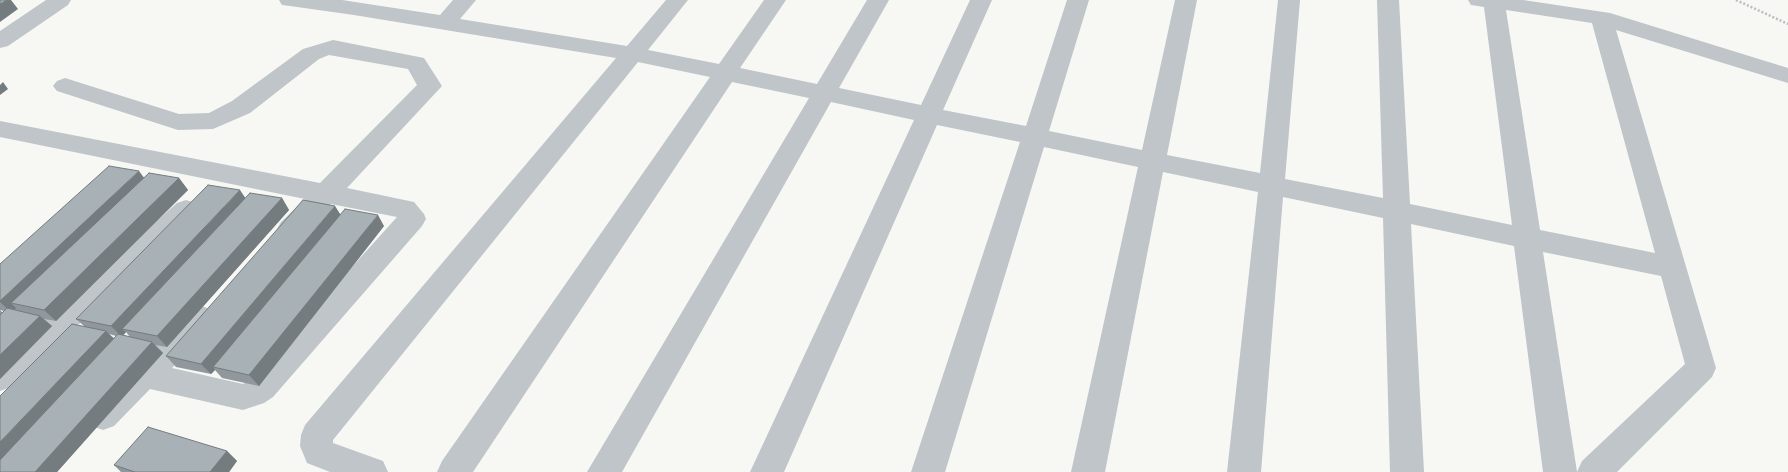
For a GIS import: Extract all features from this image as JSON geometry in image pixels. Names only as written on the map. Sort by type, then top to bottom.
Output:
[{"type":"street","points":[[0,41],[60,0]]},
{"type":"street","points":[[290,0],[358,4],[445,23],[634,54],[1673,268]]},
{"type":"street","points":[[445,23],[464,0]]},
{"type":"street","points":[[371,472],[319,453],[316,446],[317,435],[677,0]]},
{"type":"street","points":[[454,472],[775,0]]},
{"type":"street","points":[[604,472],[878,0]]},
{"type":"street","points":[[768,472],[981,0]]},
{"type":"street","points":[[928,472],[1078,0]]},
{"type":"street","points":[[1088,472],[1186,0]]},
{"type":"street","points":[[1244,472],[1289,0]]},
{"type":"street","points":[[1388,0],[1407,472]]},
{"type":"street","points":[[1560,472],[1527,238],[1486,1],[1602,18],[1788,76]]},
{"type":"street","points":[[1594,472],[1701,368],[1602,18]]},
{"type":"street","points":[[65,86],[178,122],[213,121],[242,107],[311,54],[323,49],[333,47],[416,63],[430,86],[271,250]]},
{"type":"street","points":[[0,128],[405,209],[412,214],[412,219],[262,388],[253,394],[243,397],[145,375]]},
{"type":"street","points":[[110,174],[132,155]]},
{"type":"street","points":[[0,378],[226,174]]},
{"type":"street","points":[[82,437],[222,298]]},
{"type":"path","points":[[1736,0],[1788,24]]},
{"type":"building","points":[[109,166],[139,171],[0,301],[0,264]]},
{"type":"building","points":[[149,173],[179,178],[44,310],[11,303]]},
{"type":"building","points":[[208,185],[240,190],[111,326],[76,319]]},
{"type":"building","points":[[250,193],[282,198],[157,336],[122,329]]},
{"type":"building","points":[[303,200],[335,206],[201,364],[166,356]]},
{"type":"building","points":[[345,209],[378,215],[249,375],[213,367]]},
{"type":"building","points":[[7,308],[40,316],[0,355],[0,315]]},
{"type":"building","points":[[72,324],[106,331],[0,442],[0,396]]},
{"type":"building","points":[[118,334],[152,342],[35,472],[0,472],[0,460]]},
{"type":"building","points":[[148,427],[227,451],[210,472],[135,472],[114,465]]}]
